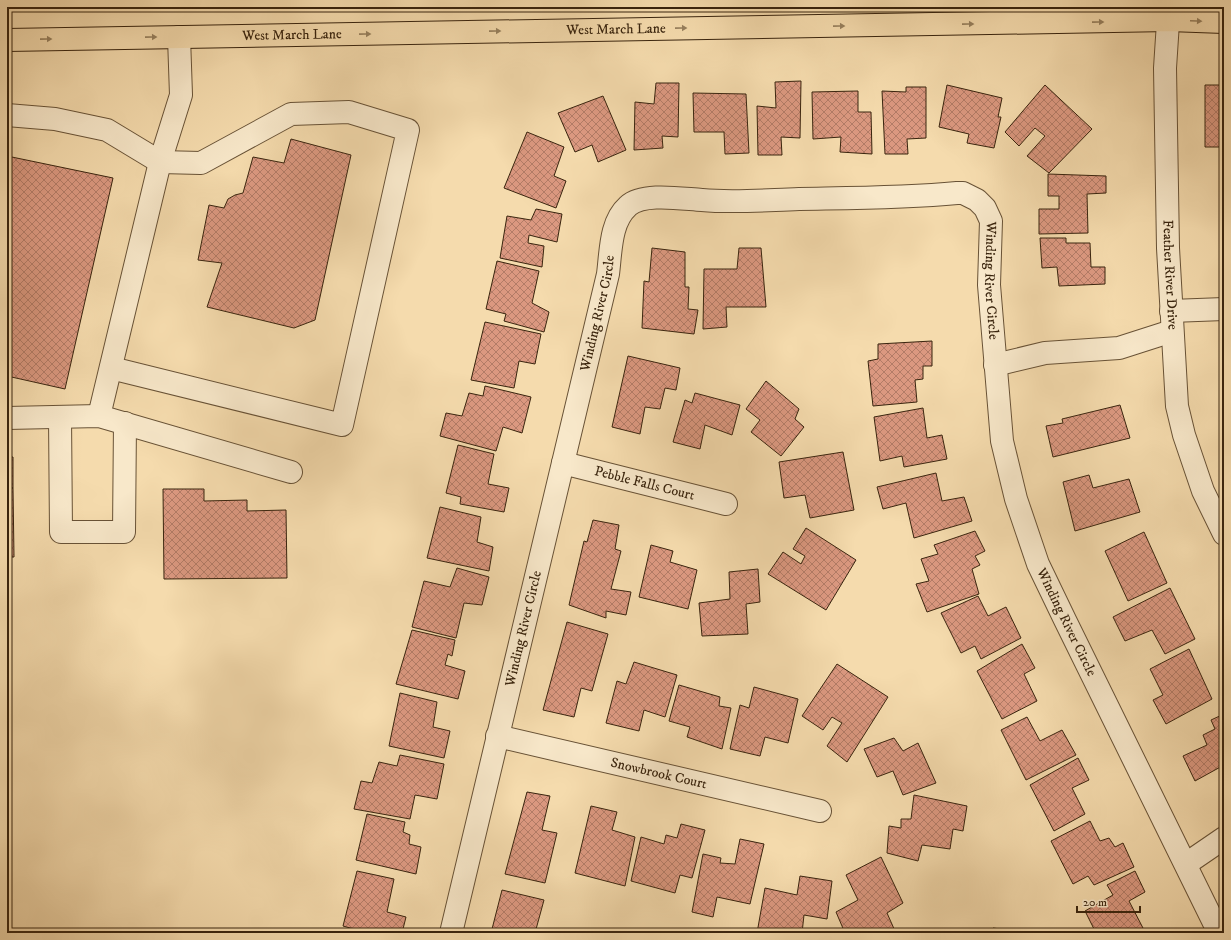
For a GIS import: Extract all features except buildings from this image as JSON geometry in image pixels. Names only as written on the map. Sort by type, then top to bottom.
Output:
[{"type":"main road","name":"West March Lane","points":[[7,40],[1169,14],[1224,22]]},
{"type":"street","name":"Feather River Drive","points":[[1169,14],[1165,68],[1168,248],[1178,406],[1184,435],[1203,491],[1224,534]]},
{"type":"street","points":[[99,416],[160,162],[181,95],[179,36]]},
{"type":"street","points":[[7,115],[55,119],[107,130],[160,162],[201,163],[291,114],[349,112],[408,130],[342,425],[111,368]]},
{"type":"street","name":"Winding River Circle","points":[[451,933],[608,274],[614,227],[618,217],[629,205],[638,200],[652,197],[712,201],[914,197],[957,192],[964,193],[977,200],[985,208],[991,221],[989,285],[1002,441],[1016,499],[1038,564],[1219,933]]},
{"type":"street","points":[[995,365],[1045,353],[1119,348],[1172,321],[1224,309]]},
{"type":"street","points":[[7,418],[99,416],[292,472]]},
{"type":"street","points":[[60,417],[61,532],[124,532],[124,423]]},
{"type":"street","name":"Pebble Falls Court","points":[[563,463],[726,504]]},
{"type":"street","name":"Snowbrook Court","points":[[497,736],[820,811]]},
{"type":"street","points":[[1186,864],[1224,838]]}]
